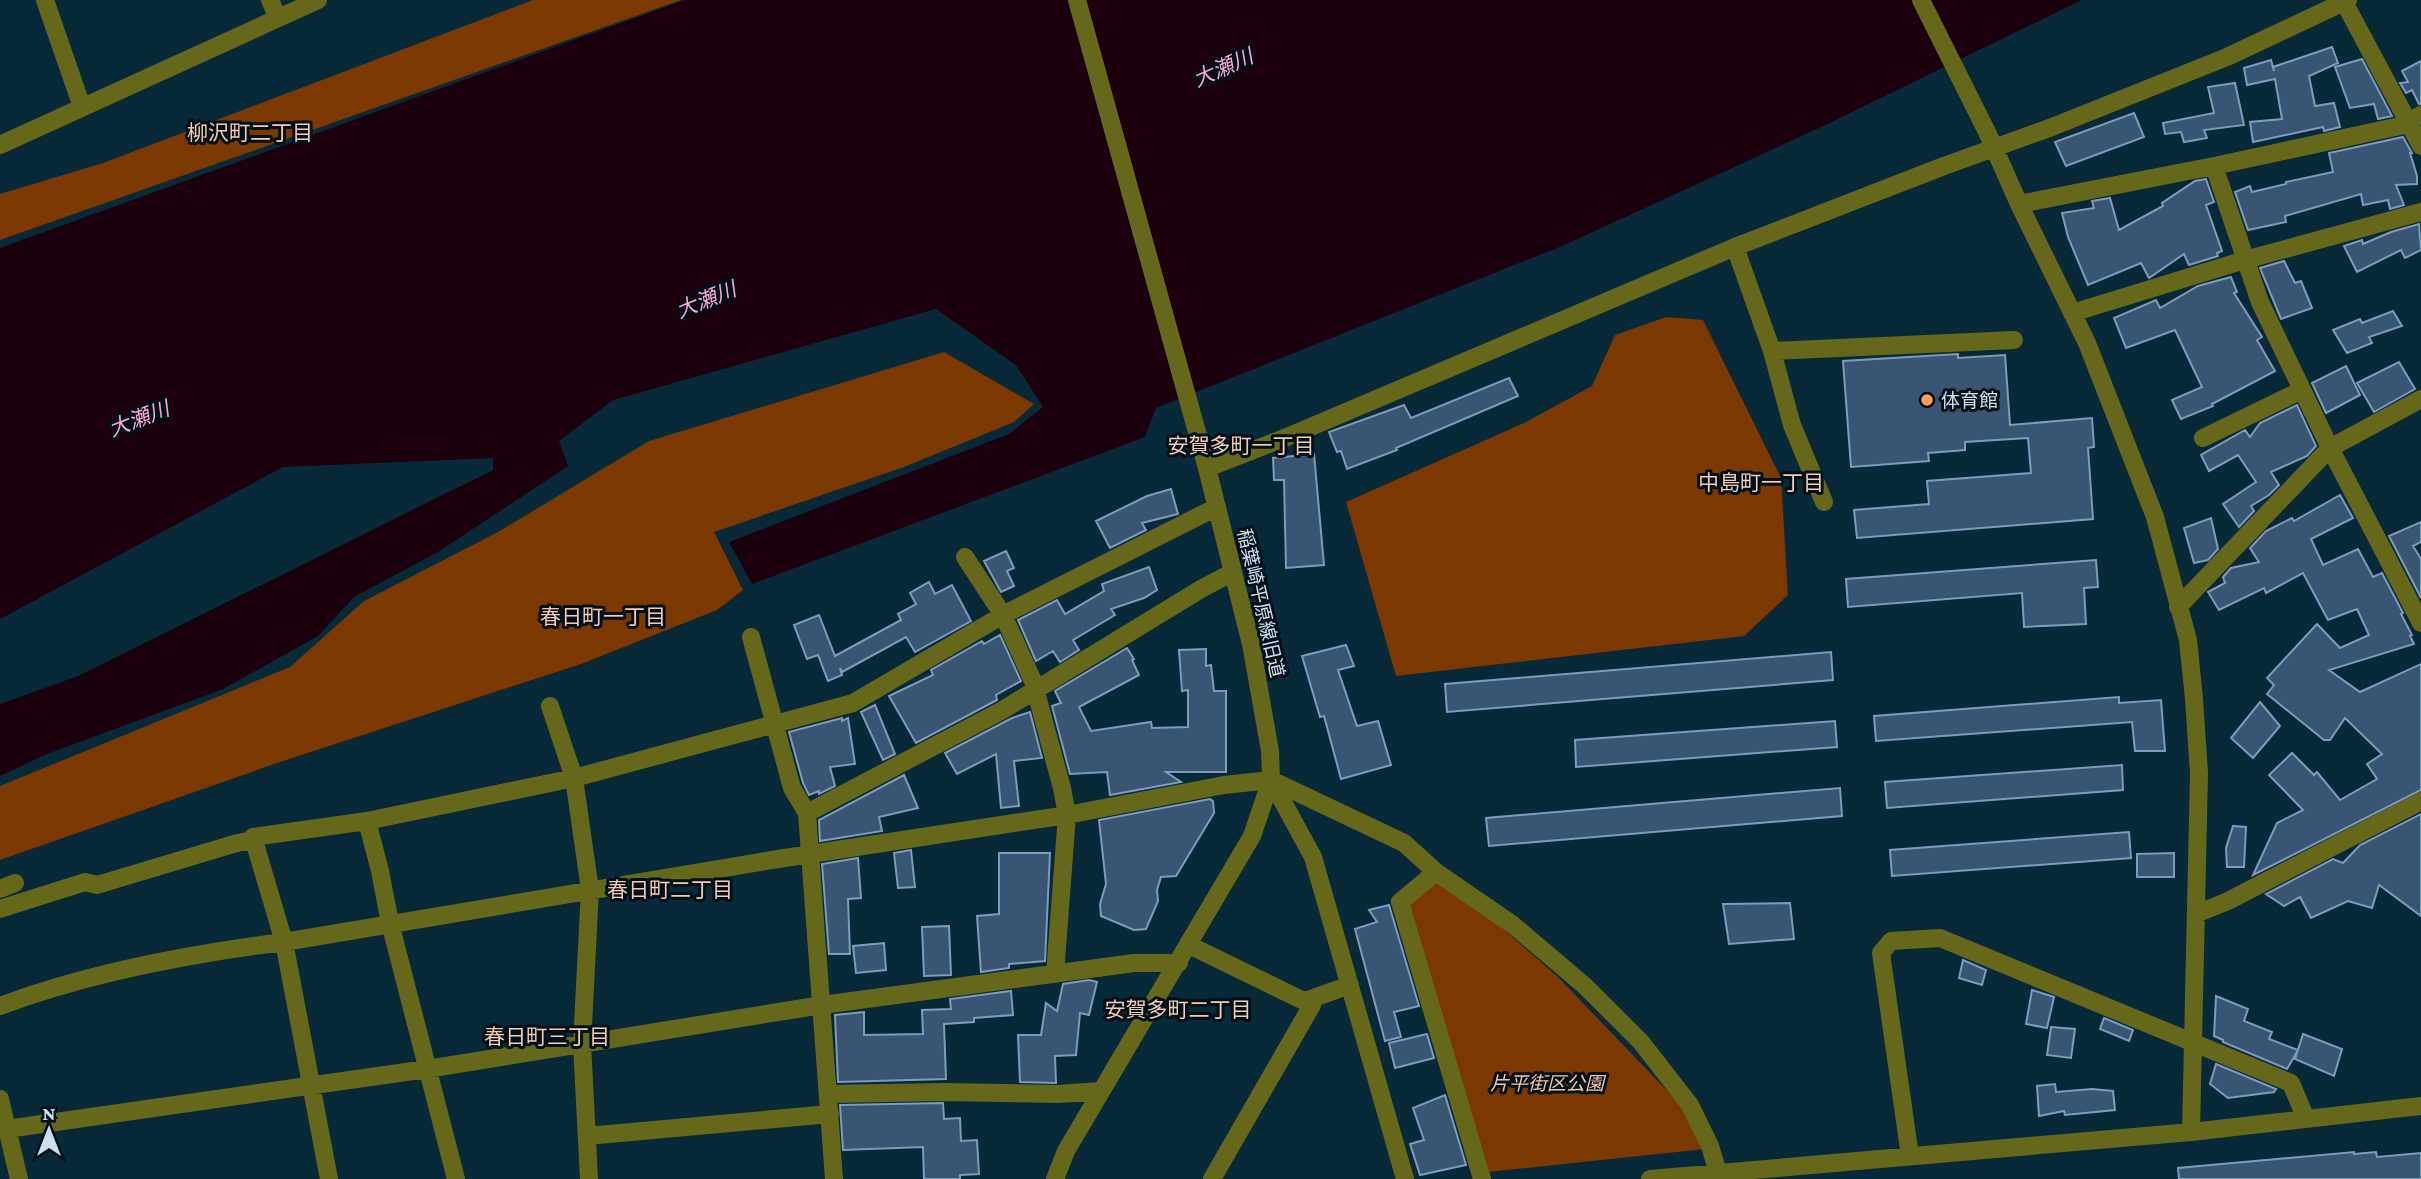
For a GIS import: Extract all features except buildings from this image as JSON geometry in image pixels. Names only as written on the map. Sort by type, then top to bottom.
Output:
[{"type":"street","points":[[45,0],[82,107]]},
{"type":"street","points":[[270,0],[278,18]]},
{"type":"street","points":[[0,145],[318,0]]},
{"type":"street","name":"稲葉崎平原線旧道","points":[[1055,1179],[1066,1151],[1252,836],[1271,780],[1270,751],[1251,644],[1217,507],[1076,0]]},
{"type":"street","points":[[1921,0],[2087,343],[2155,517],[2188,640],[2199,773],[2191,1132]]},
{"type":"street","points":[[1207,468],[1287,437],[1990,141],[2052,127],[2227,57],[2346,1],[2415,119],[2421,146]]},
{"type":"street","points":[[2019,204],[2214,166],[2415,119]]},
{"type":"street","points":[[2214,166],[2260,302],[2330,448],[2421,623]]},
{"type":"street","points":[[2072,313],[2245,260],[2421,212]]},
{"type":"street","points":[[1735,247],[1772,351],[1792,425],[1824,502]]},
{"type":"street","points":[[1772,351],[2014,340]]},
{"type":"street","points":[[2203,438],[2302,390]]},
{"type":"street","points":[[2178,607],[2330,448],[2421,399]]},
{"type":"street","points":[[329,1179],[284,942],[253,836],[367,821],[574,778],[853,703],[1003,615],[1217,507]]},
{"type":"street","points":[[965,557],[1003,615],[1036,690],[1067,815],[1055,974]]},
{"type":"street","points":[[807,813],[1001,711],[1200,589],[1233,572]]},
{"type":"street","points":[[751,637],[792,788],[807,813],[834,1179]]},
{"type":"street","points":[[550,706],[574,778],[590,890],[582,1044],[589,1179]]},
{"type":"street","points":[[1271,780],[1313,857],[1405,1179]]},
{"type":"street","points":[[0,1006],[142,965],[209,952],[284,942],[811,853],[1067,815],[1224,785],[1271,780],[1404,843],[1436,872],[1513,925],[1585,986],[1641,1042],[1690,1105],[1710,1146],[1718,1173]]},
{"type":"street","points":[[2196,914],[2228,901],[2421,801]]},
{"type":"street","points":[[367,821],[390,923],[456,1179]]},
{"type":"street","points":[[0,909],[85,882],[97,885],[254,840]]},
{"type":"street","points":[[1436,872],[1400,902],[1482,1179]]},
{"type":"street","points":[[1910,1156],[1881,953],[1891,941],[1940,938],[2291,1083],[2306,1119]]},
{"type":"street","points":[[1189,945],[1312,1005],[1212,1179]]},
{"type":"street","points":[[7,1129],[427,1069],[822,1005],[1134,962],[1179,962]]},
{"type":"street","points":[[1305,1001],[1350,985]]},
{"type":"street","points":[[828,1094],[1058,1094],[1101,1091]]},
{"type":"street","points":[[0,1099],[19,1179]]},
{"type":"street","points":[[1650,1179],[2191,1132],[2420,1105]]},
{"type":"street","points":[[587,1136],[830,1114]]},
{"type":"green space","points":[[533,0],[681,0],[0,240],[0,194],[103,163]]},
{"type":"green space","points":[[1666,317],[1703,320],[1781,478],[1788,595],[1744,636],[1396,676],[1346,502],[1524,423],[1592,386],[1615,335]]},
{"type":"green space","points":[[944,352],[1034,404],[1014,422],[904,467],[714,532],[743,590],[717,610],[581,664],[280,762],[0,860],[0,786],[290,667],[364,601],[498,532],[649,441]]},
{"type":"green space","name":"片平街区公園","points":[[1435,878],[1495,922],[1557,976],[1677,1101],[1705,1149],[1488,1172],[1406,901]]},
{"type":"water","name":"大瀬川","points":[[685,0],[2082,0],[1819,128],[1562,246],[1156,408],[1145,437],[752,584],[729,542],[1009,434],[1043,407],[1016,365],[936,309],[613,400],[559,441],[568,466],[438,552],[354,597],[318,636],[223,689],[47,754],[0,776],[0,704],[78,676],[493,470],[493,458],[283,467],[0,619],[0,248]]},
{"type":"place","name":"体育館","points":[[1927,400]]},
{"type":"district","name":"柳沢町二丁目","points":[[250,133]]},
{"type":"district","name":"安賀多町一丁目","points":[[1241,446]]},
{"type":"district","name":"中島町一丁目","points":[[1761,483]]},
{"type":"district","name":"春日町一丁目","points":[[603,617]]},
{"type":"district","name":"春日町二丁目","points":[[670,890]]},
{"type":"district","name":"安賀多町二丁目","points":[[1178,1010]]},
{"type":"district","name":"春日町三丁目","points":[[547,1037]]}]
